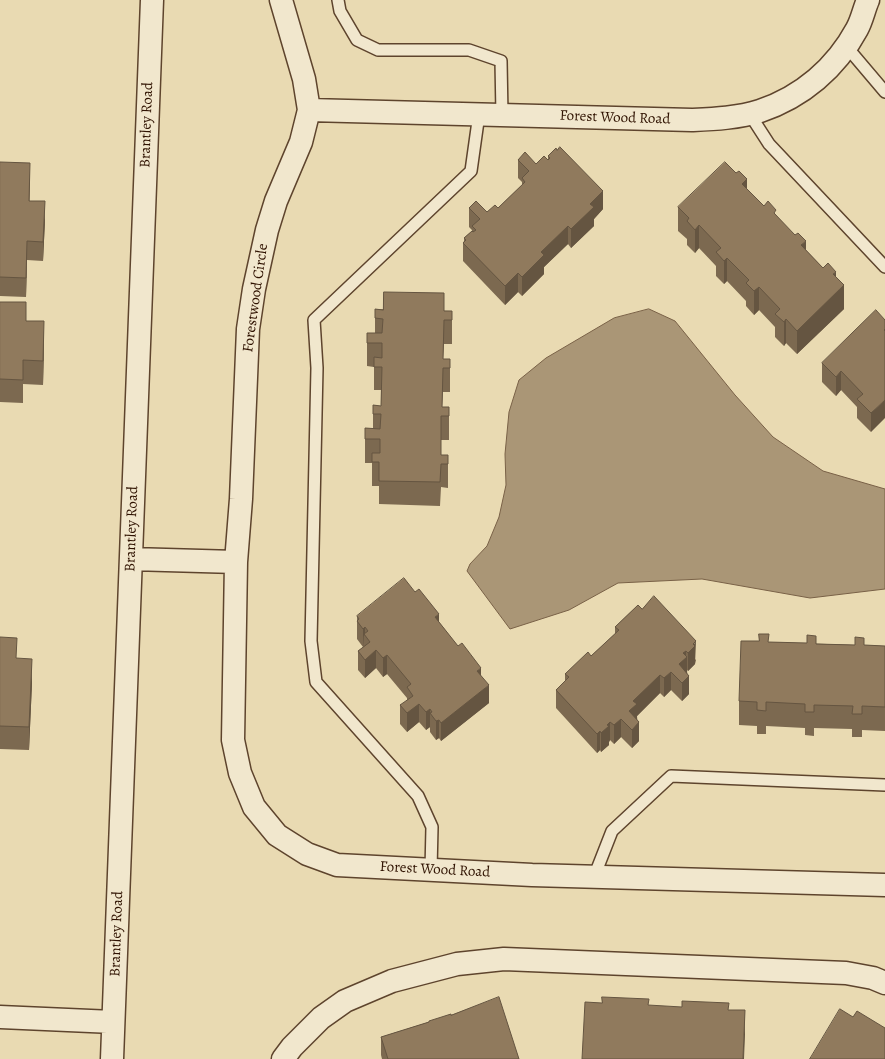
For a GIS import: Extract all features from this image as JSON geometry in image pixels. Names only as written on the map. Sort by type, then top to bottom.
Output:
[{"type":"street","name":"Brantley Road","points":[[112,1059],[152,0]]},
{"type":"street","name":"Forestwood Circle","points":[[236,562],[241,500],[248,329],[254,289],[267,230],[276,201],[301,142],[308,110],[304,79],[281,0]]},
{"type":"street","name":"Forest Wood Road","points":[[308,110],[692,120],[729,118],[760,111],[790,98],[819,78],[840,56],[858,28],[868,0]]},
{"type":"street","points":[[131,559],[236,562]]},
{"type":"street","name":"Forest Wood Road","points":[[236,562],[234,740],[240,773],[254,808],[277,835],[307,854],[337,865],[594,877],[885,885]]},
{"type":"street","points":[[283,1059],[292,1047],[321,1018],[345,1001],[392,981],[457,964],[504,959],[846,973],[873,978],[885,983]]},
{"type":"street","points":[[0,1017],[114,1022]]},
{"type":"lane","points":[[338,0],[340,12],[357,40],[378,50],[469,50],[501,61],[502,115]]},
{"type":"lane","points":[[846,46],[885,92]]},
{"type":"lane","points":[[749,113],[769,144],[885,267]]},
{"type":"lane","points":[[431,870],[432,827],[418,796],[316,682],[311,641],[317,368],[314,320],[472,171],[479,114]]},
{"type":"lane","points":[[594,877],[612,831],[671,776],[885,785]]},
{"type":"shaded area","points":[[649,309],[675,321],[735,395],[773,437],[823,471],[885,489],[885,589],[810,598],[702,579],[618,583],[569,610],[510,629],[467,571],[470,564],[487,546],[499,517],[506,485],[505,454],[509,412],[519,380],[546,358],[614,318]]},
{"type":"building","points":[[560,147],[603,191],[590,204],[594,207],[571,229],[568,226],[541,252],[544,255],[522,277],[518,273],[505,286],[463,243],[466,240],[464,238],[476,230],[472,226],[480,219],[469,208],[476,201],[487,212],[495,205],[498,208],[525,182],[522,178],[529,171],[518,160],[525,152],[536,164],[544,156],[548,160],[550,158],[548,156],[556,148],[557,150]]},
{"type":"building","points":[[0,162],[30,163],[29,201],[45,201],[43,242],[27,241],[26,278],[0,277]]},
{"type":"building","points":[[725,162],[736,173],[739,171],[747,179],[742,184],[764,206],[768,201],[776,210],[774,213],[795,235],[798,233],[806,241],[801,245],[823,268],[828,263],[836,272],[833,274],[844,285],[797,331],[786,319],[784,322],[775,314],[780,309],[759,287],[754,291],[746,283],[749,280],[727,258],[724,261],[716,252],[721,248],[699,225],[695,230],[687,221],[689,218],[678,207]]},
{"type":"building","points":[[384,292],[444,293],[444,311],[452,311],[452,320],[444,320],[443,359],[450,359],[450,368],[443,368],[442,407],[449,407],[449,416],[441,416],[441,455],[448,455],[448,464],[441,464],[440,482],[379,481],[379,462],[372,462],[372,453],[380,453],[380,439],[365,439],[365,428],[380,429],[381,414],[373,414],[373,405],[381,406],[382,367],[374,367],[374,357],[382,358],[382,343],[367,343],[367,333],[382,333],[383,319],[375,318],[375,309],[383,310]]},
{"type":"building","points":[[0,302],[26,302],[26,321],[44,321],[43,361],[23,360],[23,380],[0,379]]},
{"type":"building","points":[[876,310],[885,320],[885,400],[871,413],[857,399],[863,394],[841,371],[836,377],[822,363]]},
{"type":"building","points":[[404,578],[415,592],[419,589],[439,614],[435,617],[458,646],[462,643],[481,668],[477,671],[489,685],[441,723],[439,720],[436,721],[430,713],[432,712],[430,709],[426,712],[419,704],[407,713],[400,705],[413,696],[407,687],[411,684],[387,655],[383,658],[376,650],[365,660],[358,651],[370,642],[364,634],[368,631],[365,627],[363,629],[357,621],[359,619],[357,616]]},
{"type":"building","points":[[654,596],[696,641],[693,644],[695,646],[688,653],[686,651],[683,653],[687,657],[679,664],[689,676],[682,683],[671,672],[664,678],[660,675],[633,701],[637,704],[629,711],[639,722],[632,730],[621,719],[614,725],[610,722],[607,725],[609,726],[597,734],[556,690],[569,677],[565,674],[588,652],[591,656],[619,630],[615,627],[638,605],[642,609]]},
{"type":"building","points":[[759,634],[769,634],[768,642],[807,643],[807,635],[816,636],[816,644],[855,645],[855,637],[864,638],[864,645],[885,646],[885,707],[862,706],[862,714],[852,714],[853,706],[814,705],[814,712],[805,712],[805,704],[766,702],[766,711],[757,710],[757,702],[739,701],[741,641],[759,641]]},
{"type":"building","points":[[0,637],[17,638],[16,658],[32,659],[29,727],[0,726]]},
{"type":"building","points":[[499,997],[519,1059],[388,1059],[381,1037],[451,1015]]},
{"type":"building","points":[[602,997],[649,999],[648,1005],[682,1007],[682,1001],[729,1003],[728,1010],[745,1010],[743,1059],[582,1059],[585,1002],[602,1003]]},
{"type":"building","points":[[840,1009],[853,1017],[857,1011],[885,1028],[885,1059],[810,1059]]}]
